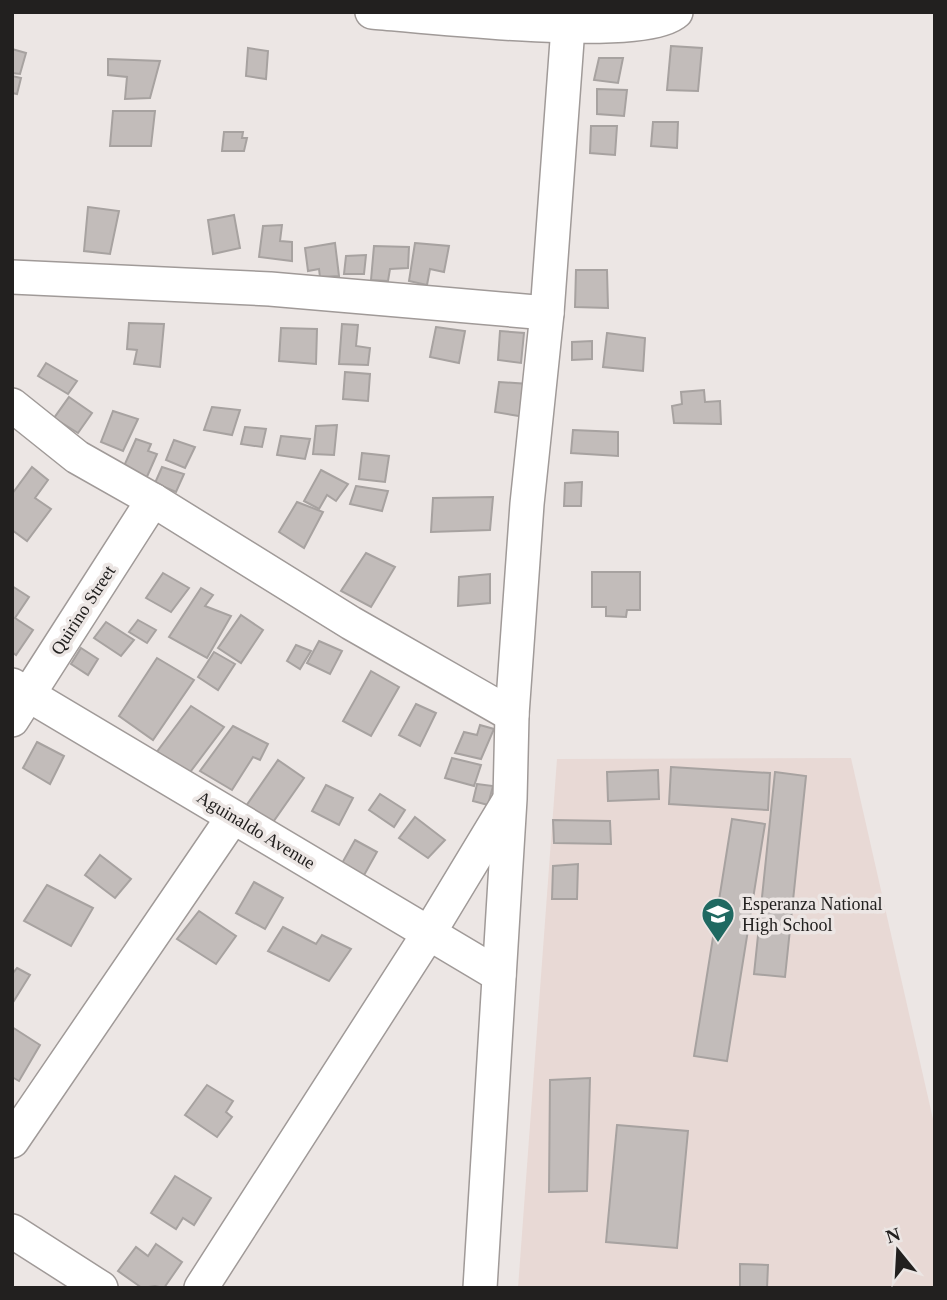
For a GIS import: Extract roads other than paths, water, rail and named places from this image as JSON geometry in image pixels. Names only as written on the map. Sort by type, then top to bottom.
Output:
[{"type":"street","points":[[372,12],[568,27],[658,22],[676,12]]},
{"type":"street","points":[[480,1288],[510,799],[512,715],[527,504],[547,313],[568,27]]},
{"type":"street","points":[[12,277],[270,289],[547,313]]},
{"type":"street","points":[[12,405],[77,457],[153,500],[351,623],[512,715]]},
{"type":"street","name":"Quirino Street","points":[[18,700],[153,500]]},
{"type":"street","name":"Aguinaldo Avenue","points":[[18,700],[233,817],[499,975]]},
{"type":"street","points":[[201,1288],[429,933],[510,799]]},
{"type":"street","points":[[12,1141],[233,817]]},
{"type":"street","points":[[12,1231],[101,1288]]},
{"type":"place","name":"Esperanza National High School","points":[[718,944]]}]
